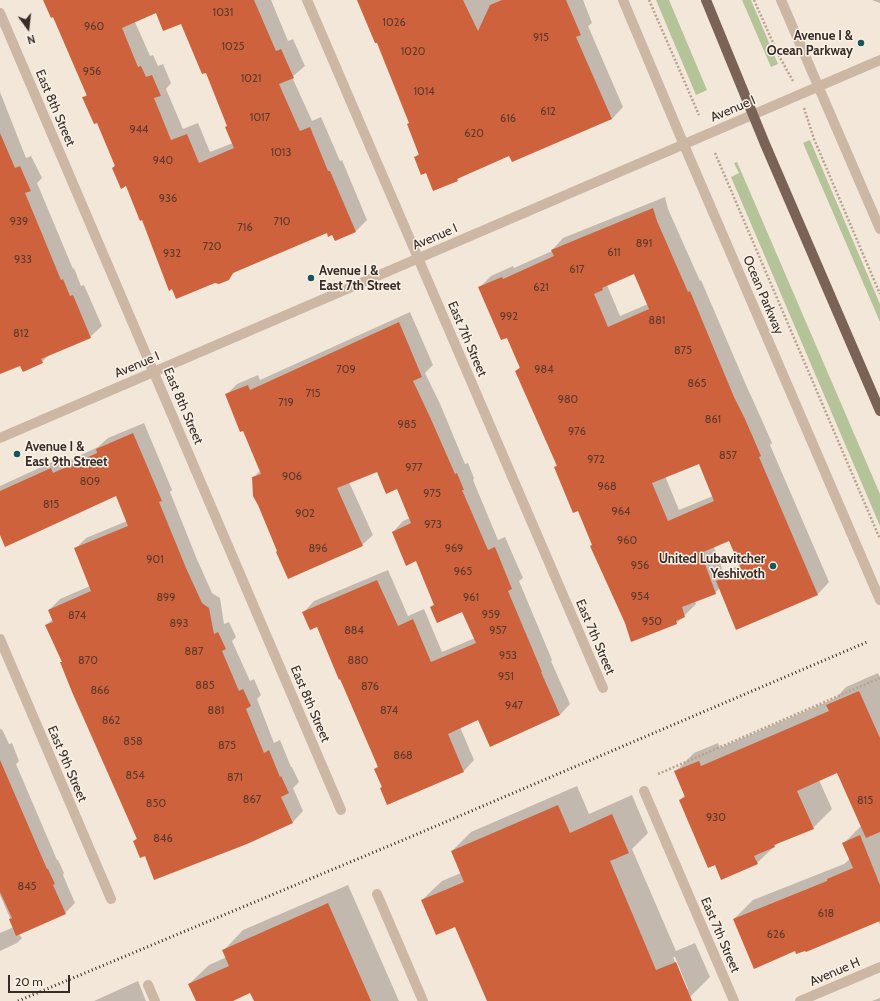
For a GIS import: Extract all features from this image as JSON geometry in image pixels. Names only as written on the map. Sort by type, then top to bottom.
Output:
[{"type":"main road","points":[[706,0],[753,115],[880,411]]},
{"type":"street","name":"East 7th Street","points":[[307,0],[603,688]]},
{"type":"street","name":"Ocean Parkway","points":[[623,0],[880,600]]},
{"type":"street","points":[[781,0],[880,229]]},
{"type":"street","name":"East 8th Street","points":[[0,13],[341,810]]},
{"type":"street","name":"Avenue I","points":[[0,438],[880,60]]},
{"type":"street","name":"East 9th Street","points":[[0,639],[111,899]]},
{"type":"street","name":"East 7th Street","points":[[644,791],[734,1001]]},
{"type":"street","points":[[377,894],[423,1001]]},
{"type":"street","name":"Avenue H","points":[[800,1001],[880,967]]},
{"type":"street","points":[[148,985],[155,1001]]},
{"type":"path","points":[[649,0],[699,115]]},
{"type":"path","points":[[754,0],[778,54],[790,75]]},
{"type":"path","points":[[807,115],[814,139],[880,294]]},
{"type":"path","points":[[715,153],[880,539]]},
{"type":"path","points":[[658,774],[880,678]]},
{"type":"green space","points":[[656,0],[669,0],[707,90],[696,95]]},
{"type":"green space","points":[[742,0],[751,0],[778,64],[771,67]]},
{"type":"green space","points":[[810,140],[880,304],[880,322],[803,143]]},
{"type":"green space","points":[[737,162],[880,494],[880,526],[731,177],[739,173],[734,163]]},
{"type":"building","points":[[43,0],[254,0],[276,51],[281,49],[294,78],[279,84],[300,131],[310,127],[356,232],[335,241],[332,235],[328,237],[327,233],[233,273],[229,280],[219,284],[215,283],[176,299],[172,289],[169,291],[142,220],[140,221],[126,186],[121,189],[112,168],[115,166],[97,123],[94,124],[82,97],[87,96],[53,17],[51,18]],"holes":[[[156,13],[163,31],[181,24],[202,74],[206,73],[234,148],[199,163],[187,134],[171,140],[154,98],[161,96],[152,75],[146,77],[141,66],[138,67],[122,28]]]},
{"type":"building","points":[[357,0],[463,0],[478,31],[490,5],[502,0],[566,0],[581,35],[576,37],[612,119],[512,162],[509,156],[457,179],[458,181],[433,191],[426,173],[421,175],[414,157],[419,155],[407,124],[409,123],[377,43],[375,43]]},
{"type":"building","points":[[0,133],[15,168],[20,166],[31,191],[25,193],[61,280],[63,279],[70,296],[73,295],[91,338],[41,359],[43,363],[23,372],[20,366],[0,374]]},
{"type":"building","points":[[653,208],[657,221],[688,292],[690,291],[734,397],[761,456],[759,457],[818,595],[736,630],[716,581],[742,571],[729,541],[701,553],[716,594],[682,607],[685,617],[676,621],[677,624],[631,642],[625,623],[590,546],[592,545],[578,511],[573,513],[554,467],[557,466],[515,371],[520,368],[507,338],[501,340],[478,287],[502,277],[503,279],[554,256],[551,250]],"holes":[[[634,274],[649,309],[608,327],[594,294],[603,290],[602,288]],[[699,464],[714,501],[668,521],[652,483]]]},
{"type":"building","points":[[399,322],[422,377],[413,381],[455,474],[457,473],[464,490],[462,490],[488,550],[495,547],[512,589],[508,591],[560,715],[490,747],[478,720],[448,734],[464,772],[387,805],[380,788],[382,787],[374,769],[378,767],[340,679],[339,680],[317,627],[310,630],[302,612],[377,580],[398,626],[413,619],[431,662],[476,643],[462,612],[437,623],[430,607],[434,605],[416,561],[406,566],[392,532],[411,523],[397,489],[386,494],[377,472],[337,488],[363,546],[288,579],[253,496],[252,477],[261,474],[243,431],[240,432],[225,394],[248,385],[250,390]]},
{"type":"building","points":[[133,433],[162,501],[159,502],[186,568],[202,603],[209,608],[214,634],[218,632],[226,649],[222,651],[239,691],[243,689],[251,706],[246,709],[264,753],[269,750],[280,777],[281,776],[289,793],[281,797],[293,823],[247,844],[154,880],[145,856],[140,858],[133,841],[137,839],[72,692],[60,662],[62,662],[45,625],[53,622],[48,610],[91,591],[74,548],[128,526],[116,496],[5,547],[0,535],[0,491],[51,468],[53,473],[97,453],[96,449]]},
{"type":"building","points":[[859,691],[880,738],[880,832],[866,838],[837,773],[797,791],[814,829],[774,845],[775,847],[754,856],[758,864],[721,880],[715,865],[708,868],[679,800],[685,797],[674,771],[699,761],[701,766],[829,711],[826,705]]},
{"type":"building","points":[[0,760],[47,869],[55,884],[53,885],[66,914],[16,936],[9,919],[12,918],[0,892]]},
{"type":"building","points":[[558,805],[570,833],[612,814],[629,853],[610,861],[656,970],[676,962],[692,1001],[487,1001],[455,927],[436,935],[421,900],[464,882],[451,851]]},
{"type":"building","points":[[860,835],[880,885],[880,921],[806,952],[796,954],[795,951],[754,969],[733,919],[827,881],[827,879],[853,868],[842,843]]},
{"type":"building","points":[[328,903],[371,1001],[254,1001],[250,993],[233,1001],[196,1001],[188,984],[229,966],[222,950]]},
{"type":"railway","points":[[18,1001],[415,835],[867,642]]},
{"type":"place","name":"Avenue I & Ocean Parkway","points":[[861,43]]},
{"type":"place","name":"Avenue I & East 7th Street","points":[[311,278]]},
{"type":"place","name":"Avenue I & East 9th Street","points":[[17,454]]},
{"type":"place","name":"United Lubavitcher Yeshivoth","points":[[773,566]]}]
